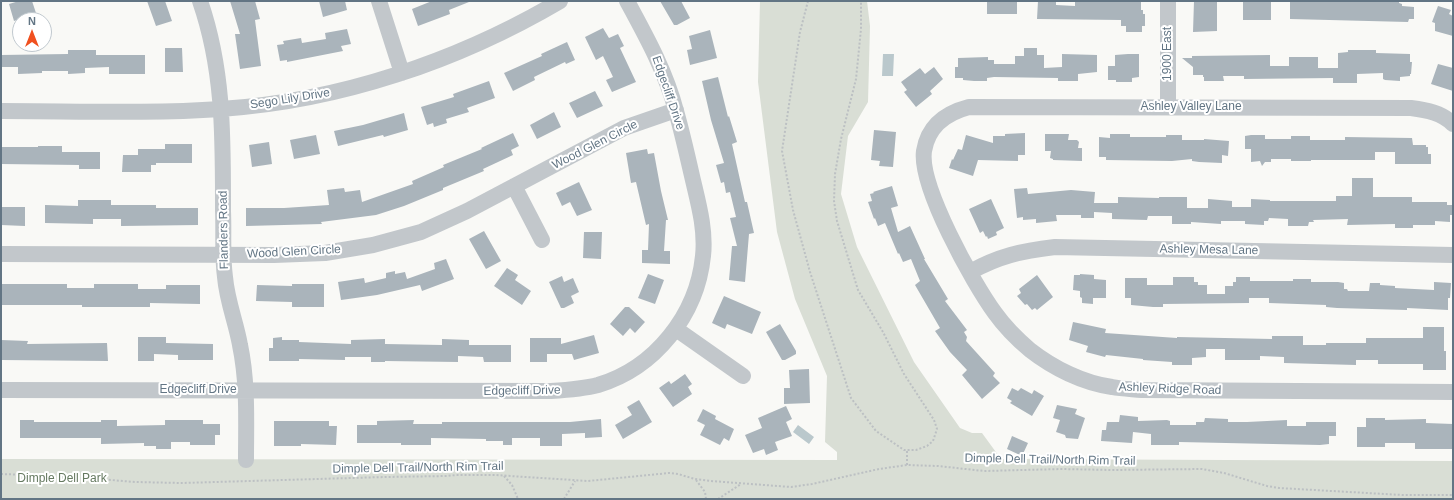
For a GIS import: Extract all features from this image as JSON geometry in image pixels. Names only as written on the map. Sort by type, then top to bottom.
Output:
[{"type":"street","name":"Flanders Road","points":[[200,1],[211,40],[218,76],[223,131],[224,255],[226,284],[229,303],[240,345],[245,390],[246,460]]},
{"type":"street","points":[[379,1],[402,73]]},
{"type":"street","name":"Sego Lily Drive","points":[[1,111],[158,111],[221,109],[267,104],[313,96],[358,86],[402,73],[455,53],[507,30],[560,1]]},
{"type":"street","name":"Edgecliff Drive","points":[[1,390],[550,392],[575,390],[604,382],[621,375],[642,363],[661,347],[676,329],[690,305],[698,280],[703,256],[703,233],[700,210],[676,110],[663,73],[648,40],[627,1]]},
{"type":"street","name":"1900 East","points":[[1168,1],[1168,107]]},
{"type":"street","name":"Ashley Valley Lane","points":[[933,129],[949,114],[969,107],[1411,108],[1438,114],[1453,124]]},
{"type":"street","name":"Wood Glen Circle","points":[[1,254],[274,255],[326,253],[373,245],[420,232],[467,211],[624,128],[676,110]]},
{"type":"street","name":"Ashley Ridge Road","points":[[933,129],[927,139],[924,151],[926,175],[938,206],[970,272],[994,312],[1010,332],[1030,350],[1054,366],[1081,379],[1111,387],[1142,390],[1453,392]]},
{"type":"street","points":[[514,186],[542,240]]},
{"type":"street","name":"Ashley Mesa Lane","points":[[970,272],[988,262],[1009,254],[1055,247],[1453,255]]},
{"type":"street","points":[[676,329],[743,376]]},
{"type":"path","points":[[808,1],[800,32],[782,151],[793,210],[810,272],[851,398],[876,431],[898,447],[907,451],[916,450],[927,446],[933,441],[937,429],[934,420],[904,374],[883,332],[858,290],[837,221],[834,201],[835,174],[841,139],[856,79],[861,29],[861,1]]},
{"type":"path","points":[[907,451],[907,465]]},
{"type":"path","name":"Dimple Dell Trail/North Rim Trail","points":[[1,474],[64,476],[135,482],[182,483],[456,475],[588,481],[668,473],[695,479],[742,484],[800,486],[907,465],[938,466],[984,471],[1062,469],[1202,469],[1224,473],[1267,486],[1279,488],[1402,495],[1453,495]]},
{"type":"path","points":[[504,476],[512,485],[518,499]]},
{"type":"path","points":[[695,479],[705,492],[706,499]]},
{"type":"path","points":[[564,499],[575,481]]},
{"type":"path","points":[[718,499],[742,484]]},
{"type":"green space","name":"Dimple Dell Park","points":[[760,1],[867,1],[870,26],[868,102],[848,136],[841,194],[857,247],[914,362],[960,428],[972,433],[982,433],[1001,459],[1453,461],[1453,499],[1,499],[1,459],[837,460],[837,452],[825,442],[827,376],[795,299],[777,232],[758,82]]},
{"type":"shaded area","points":[[883,54],[894,54],[893,76],[882,76]]},
{"type":"shaded area","points":[[798,425],[814,437],[809,444],[793,432]]},
{"type":"building","points":[[19,1],[32,1],[36,12],[12,12],[12,14],[9,4]]},
{"type":"building","points":[[147,1],[165,1],[172,21],[156,26]]},
{"type":"building","points":[[230,1],[255,1],[260,19],[255,20],[261,66],[240,69],[235,34],[240,34]]},
{"type":"building","points":[[319,1],[345,1],[347,10],[323,17]]},
{"type":"building","points":[[432,1],[469,2],[449,10],[450,14],[418,26],[412,9]]},
{"type":"building","points":[[660,1],[681,1],[690,18],[677,25],[674,25]]},
{"type":"building","points":[[987,1],[1017,1],[1017,14],[987,14]]},
{"type":"building","points":[[1038,1],[1052,1],[1056,2],[1056,5],[1075,6],[1075,1],[1141,2],[1141,10],[1143,10],[1143,14],[1145,14],[1145,26],[1142,26],[1142,32],[1126,32],[1126,26],[1121,26],[1121,20],[1037,19]]},
{"type":"building","points":[[1194,1],[1217,1],[1217,31],[1193,32]]},
{"type":"building","points":[[1243,1],[1271,1],[1271,20],[1243,20]]},
{"type":"building","points":[[1290,1],[1399,1],[1402,6],[1414,7],[1414,19],[1409,19],[1408,22],[1290,19]]},
{"type":"building","points":[[1438,6],[1451,10],[1449,14],[1453,16],[1453,36],[1435,31],[1435,23],[1432,22]]},
{"type":"building","points":[[603,28],[609,38],[618,34],[624,46],[620,48],[636,82],[612,92],[606,80],[613,77],[603,56],[596,60],[585,37]]},
{"type":"building","points":[[347,29],[351,44],[341,46],[343,51],[287,62],[287,60],[280,61],[277,45],[284,44],[283,41],[301,38],[302,43],[326,39],[325,33]]},
{"type":"building","points":[[710,30],[717,58],[690,65],[687,50],[692,49],[689,36]]},
{"type":"building","points":[[567,42],[575,60],[566,64],[565,62],[534,77],[535,80],[513,91],[504,73],[542,56],[541,54]]},
{"type":"building","points":[[165,48],[182,48],[183,72],[165,72]]},
{"type":"building","points":[[1024,48],[1037,48],[1037,55],[1044,55],[1044,68],[1062,67],[1062,54],[1097,55],[1097,72],[1078,74],[1078,81],[1058,81],[1058,78],[994,77],[987,78],[987,81],[974,81],[963,80],[963,78],[955,78],[955,67],[958,67],[958,58],[988,57],[988,60],[994,60],[994,64],[1015,64],[1015,56],[1024,56]]},
{"type":"building","points":[[68,50],[96,50],[96,55],[145,55],[145,74],[109,74],[109,67],[85,68],[85,73],[68,74],[68,71],[42,71],[42,73],[18,74],[18,67],[1,67],[1,55],[68,54]]},
{"type":"building","points":[[1348,50],[1376,50],[1376,53],[1410,54],[1410,62],[1412,62],[1411,74],[1410,76],[1400,77],[1400,81],[1385,80],[1383,79],[1383,73],[1357,74],[1357,83],[1333,83],[1333,78],[1244,79],[1244,76],[1223,76],[1224,81],[1204,81],[1203,75],[1193,75],[1193,67],[1182,58],[1192,58],[1192,56],[1270,55],[1270,66],[1289,66],[1289,57],[1318,57],[1318,68],[1338,68],[1338,53],[1348,52]]},
{"type":"building","points":[[1139,54],[1139,77],[1132,78],[1132,82],[1116,82],[1116,80],[1108,80],[1108,66],[1115,66],[1115,55]]},
{"type":"building","points":[[1438,64],[1453,68],[1453,91],[1431,84]]},
{"type":"building","points":[[934,67],[943,79],[930,91],[932,94],[916,107],[904,92],[907,90],[901,82],[920,68],[925,74]]},
{"type":"building","points":[[718,77],[728,117],[729,116],[737,142],[732,144],[745,202],[747,202],[754,233],[749,234],[745,282],[729,280],[732,246],[737,246],[730,218],[736,217],[730,192],[726,193],[724,182],[721,183],[716,165],[724,163],[711,120],[702,81]]},
{"type":"building","points":[[489,81],[495,98],[467,108],[469,112],[446,119],[447,123],[434,127],[433,123],[427,125],[421,107],[454,97],[453,94]]},
{"type":"building","points":[[595,91],[603,106],[577,118],[569,103]]},
{"type":"building","points":[[554,112],[561,127],[537,139],[530,125]]},
{"type":"building","points":[[404,113],[408,130],[384,137],[383,135],[338,146],[334,131],[363,125]]},
{"type":"building","points":[[874,130],[896,132],[893,167],[879,166],[880,161],[871,160]]},
{"type":"building","points":[[513,133],[519,146],[511,150],[513,155],[483,169],[484,171],[404,206],[376,215],[321,222],[322,224],[246,226],[246,208],[284,208],[329,205],[327,190],[344,188],[345,192],[360,190],[362,202],[413,184],[412,181],[444,167],[443,165],[482,149],[481,148]]},
{"type":"building","points":[[1025,133],[1025,155],[1018,155],[1018,161],[978,160],[973,176],[949,168],[958,149],[962,150],[966,135],[993,143],[993,136]]},
{"type":"building","points":[[1045,134],[1069,134],[1068,140],[1077,140],[1079,142],[1078,148],[1082,148],[1082,161],[1053,160],[1050,158],[1051,151],[1045,151]]},
{"type":"building","points":[[1110,134],[1130,134],[1130,137],[1166,137],[1166,135],[1182,135],[1182,140],[1204,139],[1229,141],[1228,156],[1222,155],[1222,163],[1199,162],[1192,161],[1192,159],[1172,161],[1106,160],[1106,157],[1099,157],[1099,137],[1110,138]]},
{"type":"building","points":[[316,135],[320,154],[294,159],[290,140]]},
{"type":"building","points":[[1265,135],[1265,139],[1291,139],[1291,136],[1310,136],[1310,140],[1345,140],[1345,137],[1412,138],[1413,145],[1426,145],[1426,147],[1428,147],[1428,154],[1431,154],[1431,164],[1395,164],[1395,152],[1375,152],[1375,160],[1291,161],[1291,159],[1271,159],[1271,162],[1265,162],[1262,166],[1260,161],[1251,162],[1251,149],[1245,149],[1245,136]]},
{"type":"building","points":[[269,142],[272,164],[252,167],[249,145]]},
{"type":"building","points":[[165,144],[192,144],[192,163],[156,163],[156,165],[151,165],[151,172],[122,172],[123,155],[138,155],[138,149],[165,149]]},
{"type":"building","points":[[62,146],[62,152],[100,152],[100,169],[79,169],[79,165],[1,164],[1,147]]},
{"type":"building","points":[[647,149],[648,154],[654,153],[668,220],[666,220],[664,251],[670,251],[670,264],[642,263],[642,250],[648,250],[649,224],[646,225],[636,182],[631,183],[626,153]]},
{"type":"building","points":[[1352,178],[1373,178],[1373,197],[1412,197],[1412,202],[1447,202],[1447,205],[1453,205],[1453,215],[1450,215],[1450,222],[1435,221],[1435,225],[1413,225],[1413,228],[1395,228],[1395,224],[1347,225],[1348,219],[1313,220],[1314,222],[1309,222],[1308,226],[1288,226],[1288,219],[1269,218],[1268,221],[1264,221],[1264,225],[1245,224],[1245,221],[1221,221],[1221,224],[1191,222],[1191,224],[1172,224],[1172,216],[1148,216],[1147,220],[1112,219],[1112,213],[1094,212],[1094,218],[1081,218],[1081,215],[1056,215],[1057,221],[1036,223],[1036,219],[1023,220],[1023,217],[1017,218],[1014,189],[1027,188],[1028,194],[1071,190],[1095,192],[1094,203],[1118,203],[1118,197],[1187,197],[1187,208],[1208,208],[1208,199],[1232,201],[1232,207],[1251,207],[1251,199],[1270,201],[1336,201],[1336,196],[1352,196]]},
{"type":"building","points":[[579,182],[592,210],[577,216],[570,202],[562,206],[556,193]]},
{"type":"building","points":[[892,186],[898,206],[891,208],[898,232],[910,226],[924,259],[948,299],[945,301],[967,330],[964,332],[967,337],[966,341],[995,373],[993,376],[1000,383],[982,399],[962,375],[967,370],[950,352],[935,331],[940,328],[915,285],[920,281],[911,259],[903,262],[885,223],[878,226],[875,218],[874,219],[868,202],[872,201],[870,194]]},
{"type":"building","points":[[991,199],[1004,228],[996,232],[997,235],[988,239],[983,231],[980,233],[969,209]]},
{"type":"building","points":[[78,200],[111,200],[111,205],[156,205],[156,208],[198,208],[198,225],[121,226],[121,219],[93,219],[93,224],[45,223],[45,205],[78,206]]},
{"type":"building","points":[[1,207],[25,207],[25,226],[1,225]]},
{"type":"building","points":[[484,231],[501,261],[486,269],[469,239]]},
{"type":"building","points":[[584,232],[602,232],[601,259],[583,258]]},
{"type":"building","points":[[446,259],[454,279],[422,291],[420,285],[377,295],[341,300],[338,282],[364,278],[365,283],[386,278],[386,273],[395,271],[395,274],[405,272],[407,279],[435,269],[434,263]]},
{"type":"building","points":[[507,268],[518,275],[515,280],[531,291],[522,305],[494,286]]},
{"type":"building","points":[[648,274],[664,280],[655,304],[638,298]]},
{"type":"building","points":[[1037,275],[1053,297],[1037,310],[1035,308],[1032,310],[1017,296],[1021,293],[1019,289]]},
{"type":"building","points":[[1074,275],[1094,275],[1094,279],[1106,280],[1106,298],[1093,298],[1093,304],[1082,303],[1080,291],[1073,290]]},
{"type":"building","points":[[562,276],[564,282],[573,278],[579,292],[571,296],[574,303],[564,308],[561,308],[549,282]]},
{"type":"building","points":[[1173,277],[1194,277],[1194,282],[1198,282],[1198,285],[1207,285],[1207,294],[1225,294],[1225,286],[1233,286],[1233,282],[1236,282],[1236,277],[1250,277],[1250,281],[1293,281],[1293,279],[1311,279],[1311,282],[1338,282],[1344,283],[1344,289],[1347,289],[1348,291],[1369,291],[1370,283],[1395,286],[1395,288],[1434,290],[1434,282],[1451,283],[1450,298],[1448,298],[1448,310],[1407,308],[1407,310],[1337,308],[1326,307],[1326,305],[1269,303],[1269,298],[1249,298],[1249,303],[1163,304],[1163,307],[1153,307],[1131,305],[1131,298],[1125,298],[1125,278],[1147,278],[1147,285],[1173,285]]},
{"type":"building","points":[[1,284],[67,284],[67,288],[94,288],[94,284],[138,284],[138,289],[166,289],[166,285],[200,285],[200,304],[150,303],[150,307],[1,305]]},
{"type":"building","points":[[292,284],[324,284],[324,307],[292,307],[292,302],[256,301],[257,285],[292,286]]},
{"type":"building","points":[[724,296],[761,312],[752,334],[727,324],[725,329],[712,323]]},
{"type":"building","points":[[625,307],[629,307],[645,322],[635,333],[630,328],[623,336],[610,324]]},
{"type":"building","points":[[1073,322],[1106,329],[1105,333],[1177,338],[1272,339],[1272,336],[1303,336],[1303,345],[1326,345],[1326,343],[1366,343],[1366,338],[1423,338],[1423,327],[1444,327],[1446,370],[1423,370],[1423,364],[1378,364],[1378,360],[1356,360],[1356,365],[1284,363],[1284,357],[1260,356],[1260,360],[1225,360],[1225,349],[1206,349],[1206,357],[1192,358],[1192,365],[1172,365],[1172,362],[1106,355],[1105,357],[1086,352],[1088,346],[1069,340]]},
{"type":"building","points":[[780,324],[796,351],[796,354],[785,360],[782,360],[766,332]]},
{"type":"building","points":[[594,335],[599,353],[574,360],[572,354],[547,354],[547,362],[530,362],[530,338],[561,338],[561,344]]},
{"type":"building","points":[[138,337],[166,337],[166,343],[213,344],[213,360],[178,360],[178,355],[154,354],[154,361],[138,361]]},
{"type":"building","points":[[282,337],[282,340],[299,340],[299,342],[351,344],[351,340],[385,339],[385,344],[442,345],[442,339],[469,340],[469,345],[511,345],[511,362],[484,362],[483,357],[458,356],[458,362],[371,362],[371,357],[345,357],[345,360],[299,359],[299,361],[269,361],[269,348],[273,348],[273,338]]},
{"type":"building","points":[[1,340],[28,341],[27,344],[107,343],[108,361],[1,360]]},
{"type":"building","points":[[809,369],[810,403],[784,404],[784,388],[790,388],[789,370]]},
{"type":"building","points":[[685,374],[692,384],[688,387],[692,394],[673,407],[659,388],[669,381],[671,384]]},
{"type":"building","points":[[1012,388],[1018,391],[1021,388],[1032,394],[1034,390],[1044,396],[1032,416],[1010,403],[1012,401],[1007,398]]},
{"type":"building","points":[[639,400],[652,422],[623,439],[615,425],[632,415],[627,407]]},
{"type":"building","points":[[1057,405],[1077,409],[1075,414],[1085,418],[1078,439],[1066,438],[1065,435],[1056,432],[1060,420],[1053,418]]},
{"type":"building","points":[[786,406],[792,419],[786,422],[792,436],[775,442],[778,450],[766,455],[764,449],[753,453],[745,435],[762,428],[758,418]]},
{"type":"building","points":[[703,409],[716,416],[715,419],[734,429],[729,441],[724,438],[720,445],[700,435],[705,425],[697,421]]},
{"type":"building","points":[[1120,415],[1138,417],[1138,421],[1167,420],[1170,421],[1170,425],[1196,425],[1196,422],[1204,422],[1205,418],[1228,419],[1228,422],[1287,420],[1287,426],[1306,426],[1306,422],[1336,422],[1336,436],[1329,436],[1329,444],[1320,445],[1179,442],[1179,445],[1151,445],[1151,434],[1133,432],[1132,443],[1101,441],[1102,430],[1106,430],[1107,422],[1119,422]]},
{"type":"building","points":[[1366,418],[1385,418],[1385,420],[1426,419],[1426,423],[1453,424],[1453,449],[1415,449],[1415,443],[1385,443],[1385,447],[1357,447],[1357,427],[1366,427]]},
{"type":"building","points":[[601,419],[602,437],[585,438],[585,433],[562,434],[562,446],[540,446],[540,438],[512,438],[512,445],[503,445],[503,441],[486,441],[486,439],[431,438],[431,445],[357,443],[357,425],[377,425],[377,421],[414,420],[413,424],[442,424],[442,422],[570,422]]},
{"type":"building","points":[[20,420],[34,420],[34,422],[101,422],[101,420],[117,420],[117,426],[165,425],[165,420],[203,420],[203,424],[220,424],[220,435],[215,435],[215,445],[190,445],[190,442],[171,442],[171,449],[156,449],[156,446],[144,446],[144,443],[101,444],[101,438],[20,438]]},
{"type":"building","points":[[274,421],[329,421],[329,426],[337,426],[336,445],[301,444],[301,446],[274,446]]},
{"type":"building","points":[[1012,436],[1028,443],[1022,456],[1007,449]]}]
